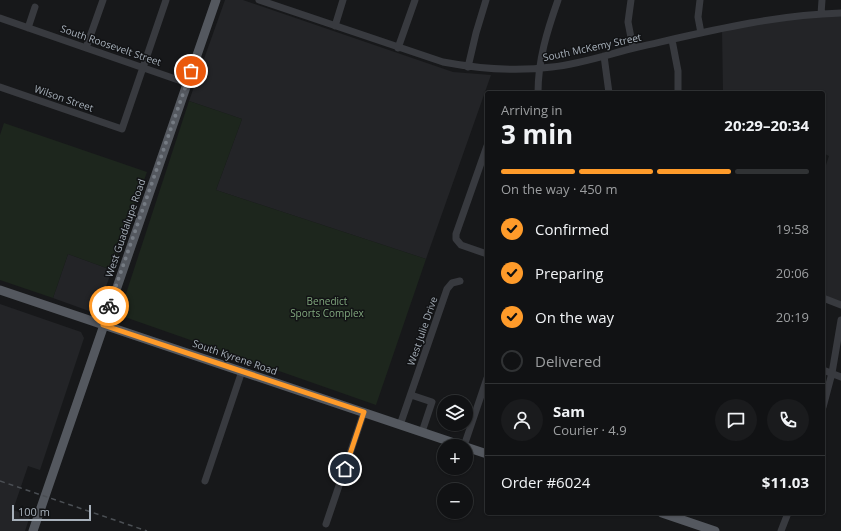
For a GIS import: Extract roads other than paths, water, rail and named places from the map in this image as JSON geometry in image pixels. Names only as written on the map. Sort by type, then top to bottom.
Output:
[{"type":"main road","name":"West Guadalupe Road","points":[[33,531],[216,0]]},
{"type":"main road","name":"South Kyrene Road","points":[[0,290],[444,439]]},
{"type":"main road","name":"South Kyrene Road","points":[[473,449],[485,453]]},
{"type":"main road","points":[[668,515],[713,531]]},
{"type":"street","points":[[86,48],[103,0]]},
{"type":"street","points":[[144,67],[166,0]]},
{"type":"street","points":[[335,26],[343,0]]},
{"type":"street","points":[[398,48],[415,0]]},
{"type":"street","points":[[468,67],[486,0]]},
{"type":"street","points":[[538,91],[538,69],[546,34],[558,0]]},
{"type":"street","points":[[632,0],[628,22],[633,48]]},
{"type":"street","points":[[700,0],[698,17],[701,33]]},
{"type":"street","points":[[821,14],[822,0]]},
{"type":"street","name":"South McKemy Street","points":[[264,1],[398,48],[443,62],[468,67],[502,70],[553,67],[755,22],[841,13]]},
{"type":"street","points":[[28,28],[35,7]]},
{"type":"street","name":"South Roosevelt Street","points":[[0,18],[187,83]]},
{"type":"street","points":[[672,40],[678,71],[678,91]]},
{"type":"street","points":[[604,56],[609,91]]},
{"type":"street","name":"Wilson Street","points":[[0,87],[122,129],[144,67]]},
{"type":"street","points":[[485,152],[456,234],[456,239],[461,245],[485,253]]},
{"type":"street","name":"West Julie Drive","points":[[400,424],[447,289],[452,283],[460,281]]},
{"type":"street","points":[[825,299],[841,305]]},
{"type":"street","points":[[825,399],[832,373],[841,320]]},
{"type":"street","points":[[205,481],[242,371]]},
{"type":"street","points":[[825,371],[841,377]]},
{"type":"street","points":[[467,439],[485,384]]},
{"type":"street","points":[[411,395],[432,402],[422,432]]},
{"type":"street","points":[[326,524],[364,412]]},
{"type":"street","points":[[781,531],[787,515]]},
{"type":"railway","points":[[0,481],[147,531]]},
{"type":"park label","name":"Benedict Sports Complex","points":[[327,306]]}]
